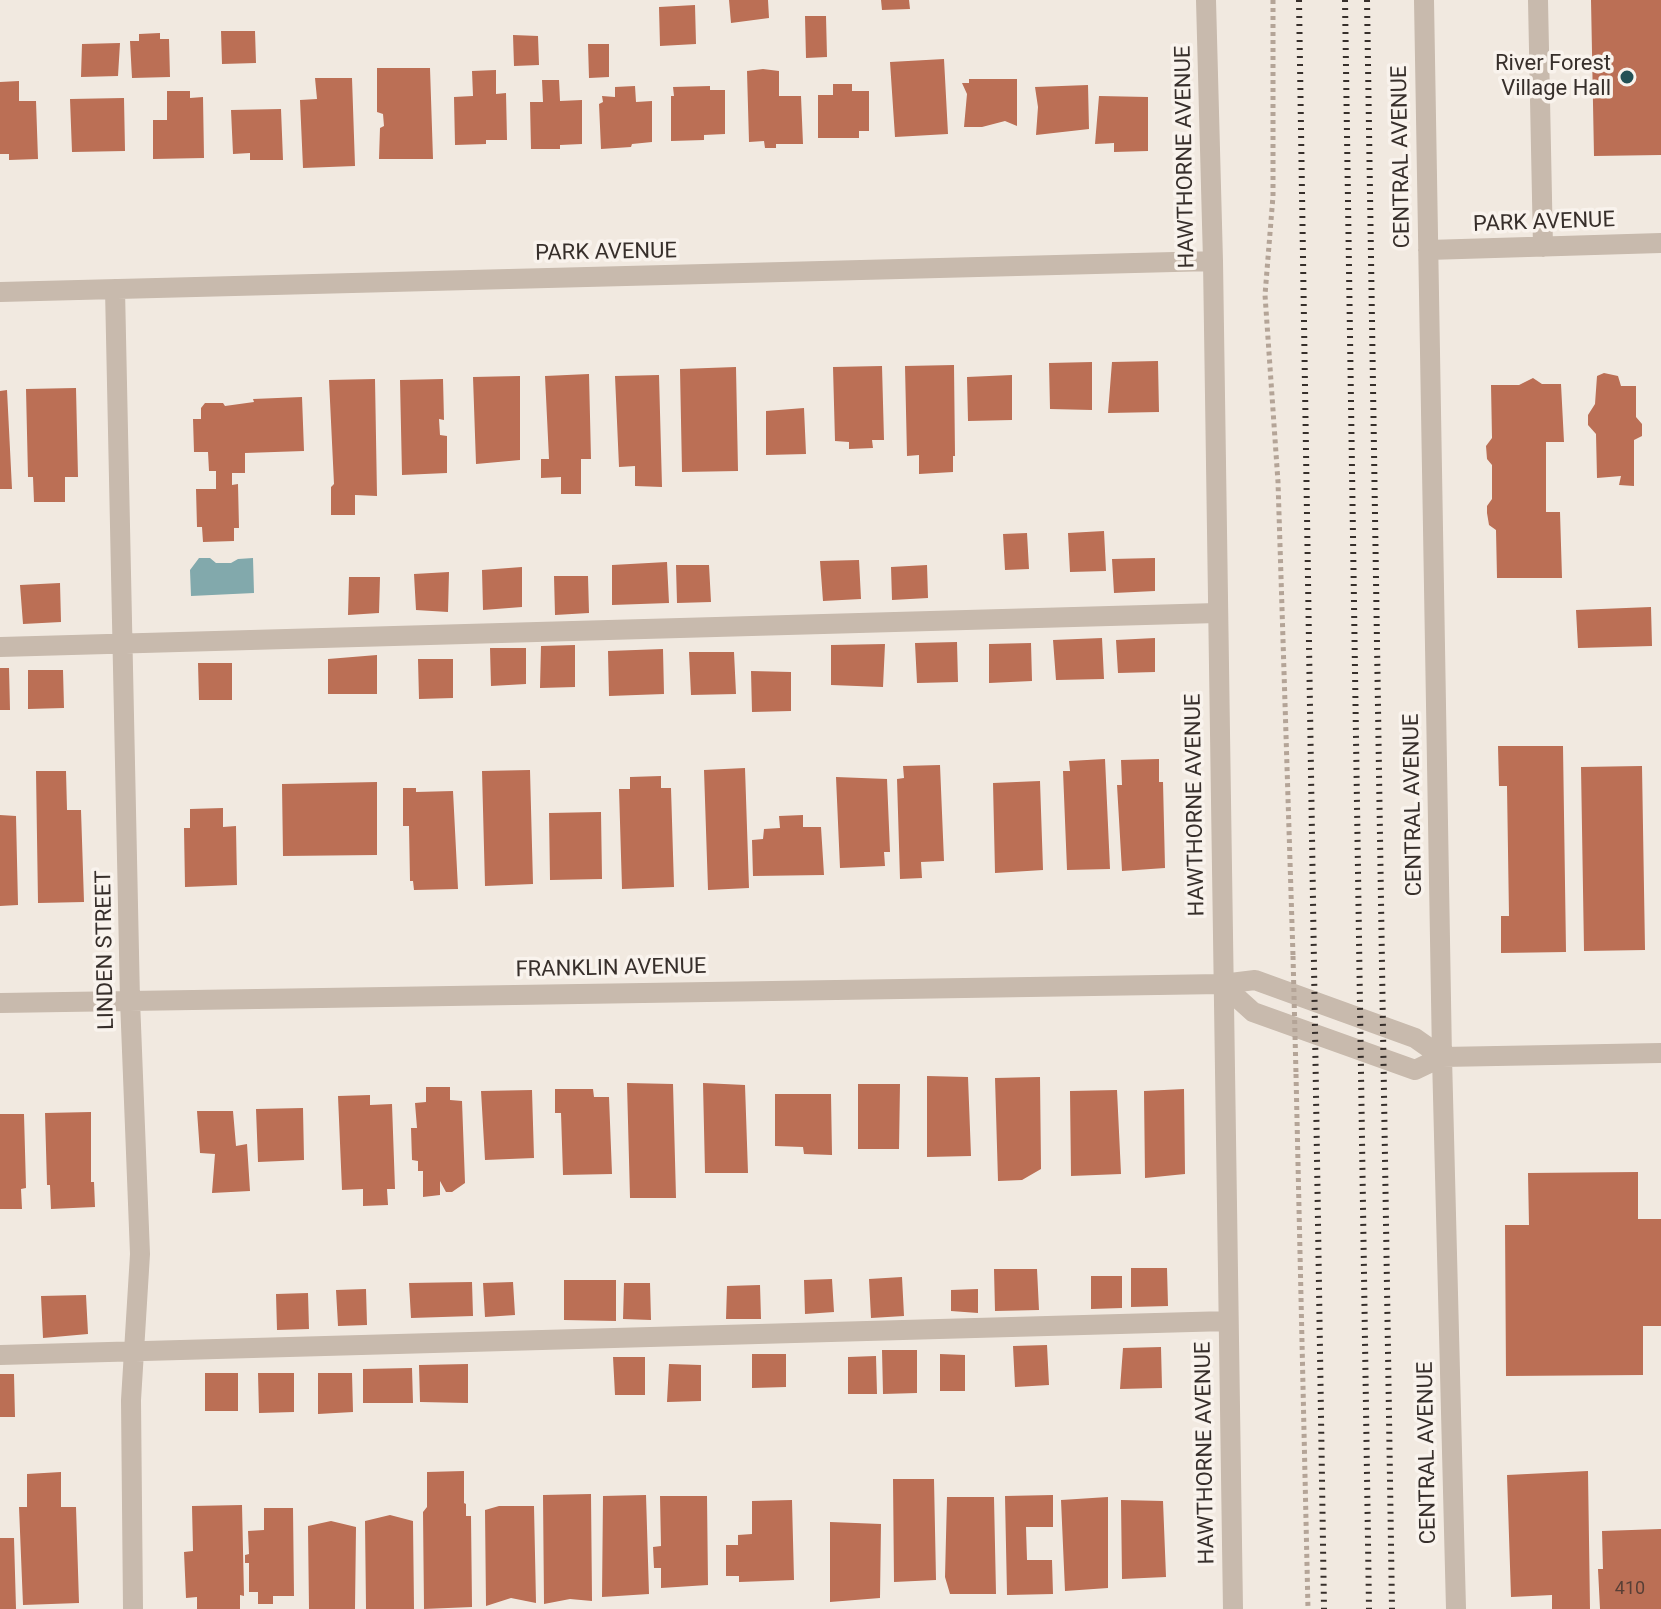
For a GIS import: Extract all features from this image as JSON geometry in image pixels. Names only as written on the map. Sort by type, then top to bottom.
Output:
[{"type":"street","name":"HAWTHORNE AVENUE","points":[[1206,0],[1213,261],[1233,1609]]},
{"type":"street","name":"CENTRAL AVENUE","points":[[1424,0],[1442,1057],[1456,1609]]},
{"type":"street","points":[[1538,0],[1543,247]]},
{"type":"street","name":"PARK AVENUE","points":[[1428,250],[1661,243]]},
{"type":"street","name":"PARK AVENUE","points":[[0,292],[1213,261]]},
{"type":"street","name":"LINDEN STREET","points":[[115,289],[130,1000],[140,1254],[132,1352],[133,1609]]},
{"type":"street","points":[[0,647],[1217,613]]},
{"type":"street","name":"FRANKLIN AVENUE","points":[[0,1003],[1222,984],[1255,980],[1415,1038],[1442,1057]]},
{"type":"street","points":[[1222,984],[1253,1012],[1415,1070],[1442,1057],[1661,1053]]},
{"type":"street","points":[[0,1355],[1228,1321]]},
{"type":"path","points":[[1273,0],[1273,196],[1265,295],[1278,482],[1308,1609]]},
{"type":"water","points":[[199,558],[231,563],[253,558],[254,593],[191,596],[190,570]]},
{"type":"building","points":[[729,0],[768,0],[769,18],[731,23]]},
{"type":"building","points":[[881,0],[909,0],[910,9],[882,10]]},
{"type":"building","name":"River Forest Village Hall","points":[[1591,0],[1661,0],[1661,155],[1594,156]]},
{"type":"building","points":[[695,5],[696,44],[660,46],[659,7]]},
{"type":"building","points":[[805,16],[826,16],[827,57],[806,58]]},
{"type":"building","points":[[221,31],[255,31],[256,63],[222,64]]},
{"type":"building","points":[[160,33],[160,39],[169,39],[170,77],[132,78],[130,41],[139,41],[139,34]]},
{"type":"building","points":[[513,35],[538,36],[539,65],[514,66]]},
{"type":"building","points":[[120,43],[118,76],[81,77],[82,44]]},
{"type":"building","points":[[588,44],[609,44],[609,77],[589,78]]},
{"type":"building","points":[[944,59],[948,134],[895,137],[890,62]]},
{"type":"building","points":[[377,68],[430,68],[433,159],[379,159],[380,128],[384,126],[383,114],[377,112]]},
{"type":"building","points":[[496,70],[496,94],[506,93],[507,140],[455,145],[454,97],[473,96],[472,71]]},
{"type":"building","points":[[747,71],[779,71],[779,96],[801,96],[803,144],[776,144],[776,148],[765,148],[764,141],[749,142]]},
{"type":"building","points":[[315,78],[352,78],[355,166],[303,168],[300,100],[317,99]]},
{"type":"building","points":[[969,79],[1017,79],[1017,126],[1005,121],[982,127],[964,127],[967,94],[962,83],[969,83]]},
{"type":"building","points":[[542,80],[559,80],[560,101],[582,100],[582,144],[560,145],[560,149],[531,149],[530,102],[543,102]]},
{"type":"building","points":[[19,81],[19,101],[36,101],[38,159],[9,160],[9,154],[0,154],[0,82]]},
{"type":"building","points":[[833,84],[852,84],[852,91],[869,91],[869,131],[859,131],[859,138],[818,138],[818,95],[833,95]]},
{"type":"building","points":[[1088,85],[1089,129],[1036,135],[1038,107],[1035,87]]},
{"type":"building","points":[[635,86],[636,102],[652,101],[652,142],[601,149],[599,104],[603,102],[602,96],[615,97],[615,87]]},
{"type":"building","points":[[710,86],[710,90],[725,90],[725,134],[704,135],[704,140],[671,141],[673,87]]},
{"type":"building","points":[[167,91],[190,91],[190,98],[203,97],[204,158],[153,159],[153,120],[167,120]]},
{"type":"building","points":[[1099,96],[1148,97],[1148,151],[1114,152],[1114,143],[1095,144]]},
{"type":"building","points":[[124,98],[125,151],[72,152],[70,99]]},
{"type":"building","points":[[281,109],[283,160],[250,160],[250,153],[233,154],[231,110]]},
{"type":"building","points":[[1158,361],[1159,412],[1108,413],[1112,362]]},
{"type":"building","points":[[1092,362],[1092,410],[1050,409],[1049,363]]},
{"type":"building","points":[[954,365],[953,472],[919,474],[919,455],[907,456],[905,366]]},
{"type":"building","points":[[882,366],[884,440],[872,440],[873,448],[849,449],[849,442],[835,441],[833,367]]},
{"type":"building","points":[[736,367],[738,471],[682,472],[680,369]]},
{"type":"building","points":[[1604,373],[1618,376],[1621,386],[1636,386],[1636,417],[1642,424],[1642,436],[1634,440],[1634,486],[1619,485],[1621,476],[1597,478],[1596,434],[1588,425],[1588,415],[1595,404],[1597,376]]},
{"type":"building","points":[[589,374],[591,459],[581,459],[581,494],[561,494],[561,477],[541,478],[541,459],[549,459],[545,376]]},
{"type":"building","points":[[659,375],[662,487],[635,486],[635,466],[619,467],[615,376]]},
{"type":"building","points":[[1012,375],[1012,420],[968,421],[967,377]]},
{"type":"building","points":[[520,376],[520,460],[476,464],[473,377]]},
{"type":"building","points":[[1533,378],[1542,384],[1561,384],[1564,442],[1546,442],[1546,512],[1560,512],[1562,578],[1497,578],[1496,530],[1489,525],[1487,513],[1492,499],[1492,465],[1487,459],[1486,446],[1492,438],[1491,385],[1519,385]]},
{"type":"building","points":[[375,379],[377,496],[355,495],[355,515],[331,515],[331,487],[334,484],[329,380]]},
{"type":"building","points":[[443,379],[444,420],[439,419],[440,435],[447,436],[447,473],[402,475],[400,380]]},
{"type":"building","points":[[76,388],[78,477],[65,477],[65,502],[34,502],[33,477],[28,477],[26,389]]},
{"type":"building","points":[[7,390],[12,489],[0,489],[0,391]]},
{"type":"building","points":[[302,397],[304,451],[245,453],[245,473],[232,473],[232,485],[238,484],[239,528],[234,528],[234,541],[203,542],[202,527],[197,527],[196,489],[216,489],[216,471],[209,471],[208,452],[194,452],[193,419],[201,419],[201,408],[205,403],[223,403],[225,406],[254,402],[253,399]]},
{"type":"building","points":[[804,408],[806,454],[766,455],[766,411]]},
{"type":"building","points":[[1104,531],[1106,571],[1070,572],[1068,533]]},
{"type":"building","points":[[1027,533],[1029,569],[1005,570],[1003,534]]},
{"type":"building","points":[[1155,558],[1155,591],[1114,593],[1112,559]]},
{"type":"building","points":[[859,560],[861,599],[823,601],[820,561]]},
{"type":"building","points":[[667,562],[669,603],[612,605],[612,565]]},
{"type":"building","points":[[676,565],[709,565],[711,602],[677,603]]},
{"type":"building","points":[[927,565],[928,598],[892,600],[891,567]]},
{"type":"building","points":[[522,567],[522,607],[483,610],[482,570]]},
{"type":"building","points":[[449,572],[448,612],[416,610],[414,574]]},
{"type":"building","points":[[554,576],[588,576],[589,613],[555,615]]},
{"type":"building","points":[[349,577],[380,577],[379,613],[348,615]]},
{"type":"building","points":[[60,583],[61,622],[23,624],[20,585]]},
{"type":"building","points":[[1651,607],[1652,646],[1578,648],[1576,610]]},
{"type":"building","points":[[1102,638],[1104,679],[1056,680],[1053,640]]},
{"type":"building","points":[[1155,638],[1155,672],[1118,673],[1116,640]]},
{"type":"building","points":[[957,642],[958,682],[917,683],[915,643]]},
{"type":"building","points":[[1031,643],[1032,681],[989,683],[989,644]]},
{"type":"building","points":[[885,644],[883,687],[831,685],[831,645]]},
{"type":"building","points":[[575,645],[575,687],[540,688],[541,646]]},
{"type":"building","points":[[490,648],[526,648],[526,684],[491,686]]},
{"type":"building","points":[[663,649],[664,694],[609,696],[608,651]]},
{"type":"building","points":[[689,652],[734,652],[736,694],[691,695]]},
{"type":"building","points":[[377,655],[377,694],[328,694],[328,659]]},
{"type":"building","points":[[418,659],[453,659],[453,698],[419,699]]},
{"type":"building","points":[[198,663],[232,663],[232,700],[199,700]]},
{"type":"building","points":[[0,668],[9,668],[10,710],[0,710]]},
{"type":"building","points":[[28,670],[63,670],[64,708],[28,709]]},
{"type":"building","points":[[751,671],[791,672],[791,711],[752,712]]},
{"type":"building","points":[[1498,746],[1563,746],[1566,952],[1501,953],[1501,916],[1509,916],[1507,786],[1499,786]]},
{"type":"building","points":[[1105,759],[1110,869],[1067,870],[1063,771],[1070,771],[1069,761]]},
{"type":"building","points":[[1159,759],[1159,782],[1163,782],[1165,868],[1122,871],[1117,785],[1122,785],[1121,760]]},
{"type":"building","points":[[940,765],[944,861],[921,862],[922,878],[900,879],[897,779],[904,778],[903,766]]},
{"type":"building","points":[[1642,766],[1645,950],[1584,951],[1581,767]]},
{"type":"building","points":[[745,768],[749,888],[708,890],[704,770]]},
{"type":"building","points":[[530,770],[533,884],[485,886],[482,771]]},
{"type":"building","points":[[36,771],[66,771],[67,810],[81,810],[84,902],[38,903]]},
{"type":"building","points":[[661,776],[661,788],[671,788],[674,887],[622,889],[619,789],[630,789],[630,777]]},
{"type":"building","points":[[836,777],[887,779],[890,852],[884,852],[885,866],[840,868]]},
{"type":"building","points":[[1040,781],[1043,870],[995,873],[993,783]]},
{"type":"building","points":[[377,782],[377,855],[283,856],[282,784]]},
{"type":"building","points":[[403,788],[416,788],[416,792],[453,791],[458,889],[414,890],[413,881],[410,881],[409,826],[403,826]]},
{"type":"building","points":[[223,808],[223,827],[236,826],[237,885],[185,887],[184,828],[190,828],[190,809]]},
{"type":"building","points":[[601,812],[602,879],[550,880],[549,813]]},
{"type":"building","points":[[0,815],[16,816],[18,905],[0,906]]},
{"type":"building","points":[[803,815],[803,827],[821,827],[824,875],[753,876],[752,840],[763,839],[764,829],[780,828],[779,816]]},
{"type":"building","points":[[927,1076],[968,1077],[971,1156],[927,1157]]},
{"type":"building","points":[[1040,1077],[1041,1169],[1022,1180],[998,1181],[995,1078]]},
{"type":"building","points":[[627,1083],[673,1084],[676,1198],[630,1198]]},
{"type":"building","points":[[703,1083],[745,1085],[748,1173],[705,1173]]},
{"type":"building","points":[[858,1084],[900,1084],[899,1149],[858,1149]]},
{"type":"building","points":[[426,1087],[450,1087],[450,1100],[462,1101],[465,1183],[452,1192],[446,1192],[440,1181],[440,1195],[423,1197],[423,1171],[418,1171],[418,1161],[412,1160],[411,1128],[417,1128],[415,1103],[426,1102]]},
{"type":"building","points":[[555,1089],[593,1089],[594,1097],[609,1097],[612,1174],[563,1175],[561,1113],[555,1113]]},
{"type":"building","points":[[1184,1089],[1185,1174],[1145,1178],[1144,1091]]},
{"type":"building","points":[[532,1090],[534,1158],[485,1160],[481,1091]]},
{"type":"building","points":[[1117,1090],[1121,1174],[1071,1176],[1070,1091]]},
{"type":"building","points":[[775,1094],[831,1094],[832,1155],[804,1154],[803,1147],[775,1146]]},
{"type":"building","points":[[370,1095],[370,1105],[392,1104],[395,1189],[387,1189],[388,1205],[363,1206],[363,1189],[342,1190],[338,1096]]},
{"type":"building","points":[[303,1108],[304,1160],[258,1162],[256,1109]]},
{"type":"building","points":[[197,1111],[233,1111],[236,1146],[247,1144],[250,1191],[212,1193],[215,1154],[200,1153]]},
{"type":"building","points":[[91,1112],[91,1182],[94,1182],[95,1207],[51,1209],[50,1185],[47,1185],[45,1113]]},
{"type":"building","points":[[0,1114],[24,1114],[26,1188],[21,1189],[22,1209],[0,1209]]},
{"type":"building","points":[[1638,1172],[1638,1219],[1661,1219],[1661,1326],[1643,1326],[1643,1375],[1506,1376],[1505,1225],[1529,1225],[1528,1173]]},
{"type":"building","points":[[1131,1268],[1167,1268],[1168,1306],[1131,1307]]},
{"type":"building","points":[[994,1269],[1037,1269],[1039,1310],[995,1311]]},
{"type":"building","points":[[1091,1276],[1122,1276],[1122,1308],[1091,1309]]},
{"type":"building","points":[[902,1277],[904,1316],[871,1318],[869,1279]]},
{"type":"building","points":[[832,1279],[834,1312],[805,1314],[804,1280]]},
{"type":"building","points":[[564,1280],[616,1280],[616,1321],[564,1320]]},
{"type":"building","points":[[472,1282],[473,1316],[411,1318],[409,1283]]},
{"type":"building","points":[[513,1282],[515,1315],[485,1317],[483,1283]]},
{"type":"building","points":[[624,1283],[650,1283],[651,1320],[623,1319]]},
{"type":"building","points":[[760,1285],[761,1319],[726,1319],[727,1286]]},
{"type":"building","points":[[366,1289],[367,1325],[338,1326],[336,1290]]},
{"type":"building","points":[[978,1289],[978,1313],[951,1311],[951,1290]]},
{"type":"building","points":[[308,1293],[309,1329],[277,1330],[276,1294]]},
{"type":"building","points":[[86,1295],[88,1334],[43,1338],[41,1296]]},
{"type":"building","points":[[1047,1345],[1049,1385],[1015,1387],[1013,1346]]},
{"type":"building","points":[[1161,1347],[1162,1388],[1120,1389],[1123,1348]]},
{"type":"building","points":[[882,1350],[917,1350],[917,1393],[883,1394]]},
{"type":"building","points":[[752,1354],[786,1354],[786,1387],[752,1388]]},
{"type":"building","points":[[940,1354],[965,1355],[965,1391],[940,1391]]},
{"type":"building","points":[[876,1356],[877,1394],[848,1394],[848,1357]]},
{"type":"building","points":[[613,1357],[645,1357],[645,1395],[615,1395]]},
{"type":"building","points":[[468,1364],[468,1403],[420,1402],[419,1365]]},
{"type":"building","points":[[669,1364],[701,1365],[701,1401],[667,1402]]},
{"type":"building","points":[[412,1368],[413,1403],[363,1403],[363,1369]]},
{"type":"building","points":[[205,1373],[238,1373],[238,1411],[205,1411]]},
{"type":"building","points":[[258,1373],[294,1373],[294,1412],[259,1413]]},
{"type":"building","points":[[318,1373],[352,1373],[353,1412],[318,1414]]},
{"type":"building","points":[[0,1374],[14,1374],[15,1417],[0,1417]]},
{"type":"building","points":[[464,1471],[466,1516],[471,1516],[472,1607],[424,1609],[423,1512],[427,1507],[427,1472]]},
{"type":"building","points":[[1588,1471],[1590,1609],[1552,1609],[1552,1595],[1511,1597],[1507,1475]]},
{"type":"building","points":[[61,1472],[61,1507],[76,1507],[79,1603],[23,1605],[19,1507],[27,1507],[27,1474]]},
{"type":"building","points":[[893,1479],[934,1479],[936,1580],[894,1582]]},
{"type":"building","points":[[591,1494],[592,1601],[570,1599],[544,1604],[543,1495]]},
{"type":"building","points":[[646,1495],[649,1594],[602,1597],[603,1496]]},
{"type":"building","points":[[1053,1495],[1053,1527],[1026,1527],[1027,1560],[1052,1560],[1053,1594],[1007,1595],[1005,1496]]},
{"type":"building","points":[[660,1496],[707,1496],[708,1585],[661,1588],[661,1568],[654,1568],[653,1547],[661,1546]]},
{"type":"building","points":[[947,1497],[994,1497],[996,1594],[950,1594],[945,1577]]},
{"type":"building","points":[[1108,1497],[1108,1588],[1065,1591],[1061,1500]]},
{"type":"building","points":[[792,1500],[794,1580],[739,1582],[739,1576],[726,1576],[726,1545],[738,1545],[738,1535],[752,1534],[752,1501]]},
{"type":"building","points":[[1121,1500],[1163,1501],[1166,1577],[1122,1579]]},
{"type":"building","points":[[242,1505],[244,1596],[240,1595],[240,1609],[197,1609],[197,1597],[186,1598],[184,1552],[193,1551],[192,1506]]},
{"type":"building","points":[[499,1506],[534,1506],[536,1603],[511,1598],[486,1606],[485,1510]]},
{"type":"building","points":[[264,1508],[293,1508],[294,1596],[273,1596],[273,1604],[258,1604],[258,1592],[249,1592],[249,1563],[245,1563],[245,1555],[249,1554],[248,1531],[264,1530]]},
{"type":"building","points":[[390,1515],[413,1521],[414,1609],[366,1609],[365,1521]]},
{"type":"building","points":[[331,1521],[356,1527],[355,1609],[309,1609],[308,1526]]},
{"type":"building","points":[[830,1522],[881,1524],[880,1598],[830,1602]]},
{"type":"building","points":[[1661,1529],[1661,1609],[1600,1609],[1598,1569],[1603,1569],[1602,1531]]},
{"type":"building","points":[[0,1538],[14,1538],[16,1609],[0,1609]]},
{"type":"railway","points":[[1299,0],[1324,1609]]},
{"type":"railway","points":[[1345,0],[1369,1609]]},
{"type":"railway","points":[[1367,0],[1392,1609]]},
{"type":"place","name":"River Forest Village Hall","points":[[1627,77]]}]
